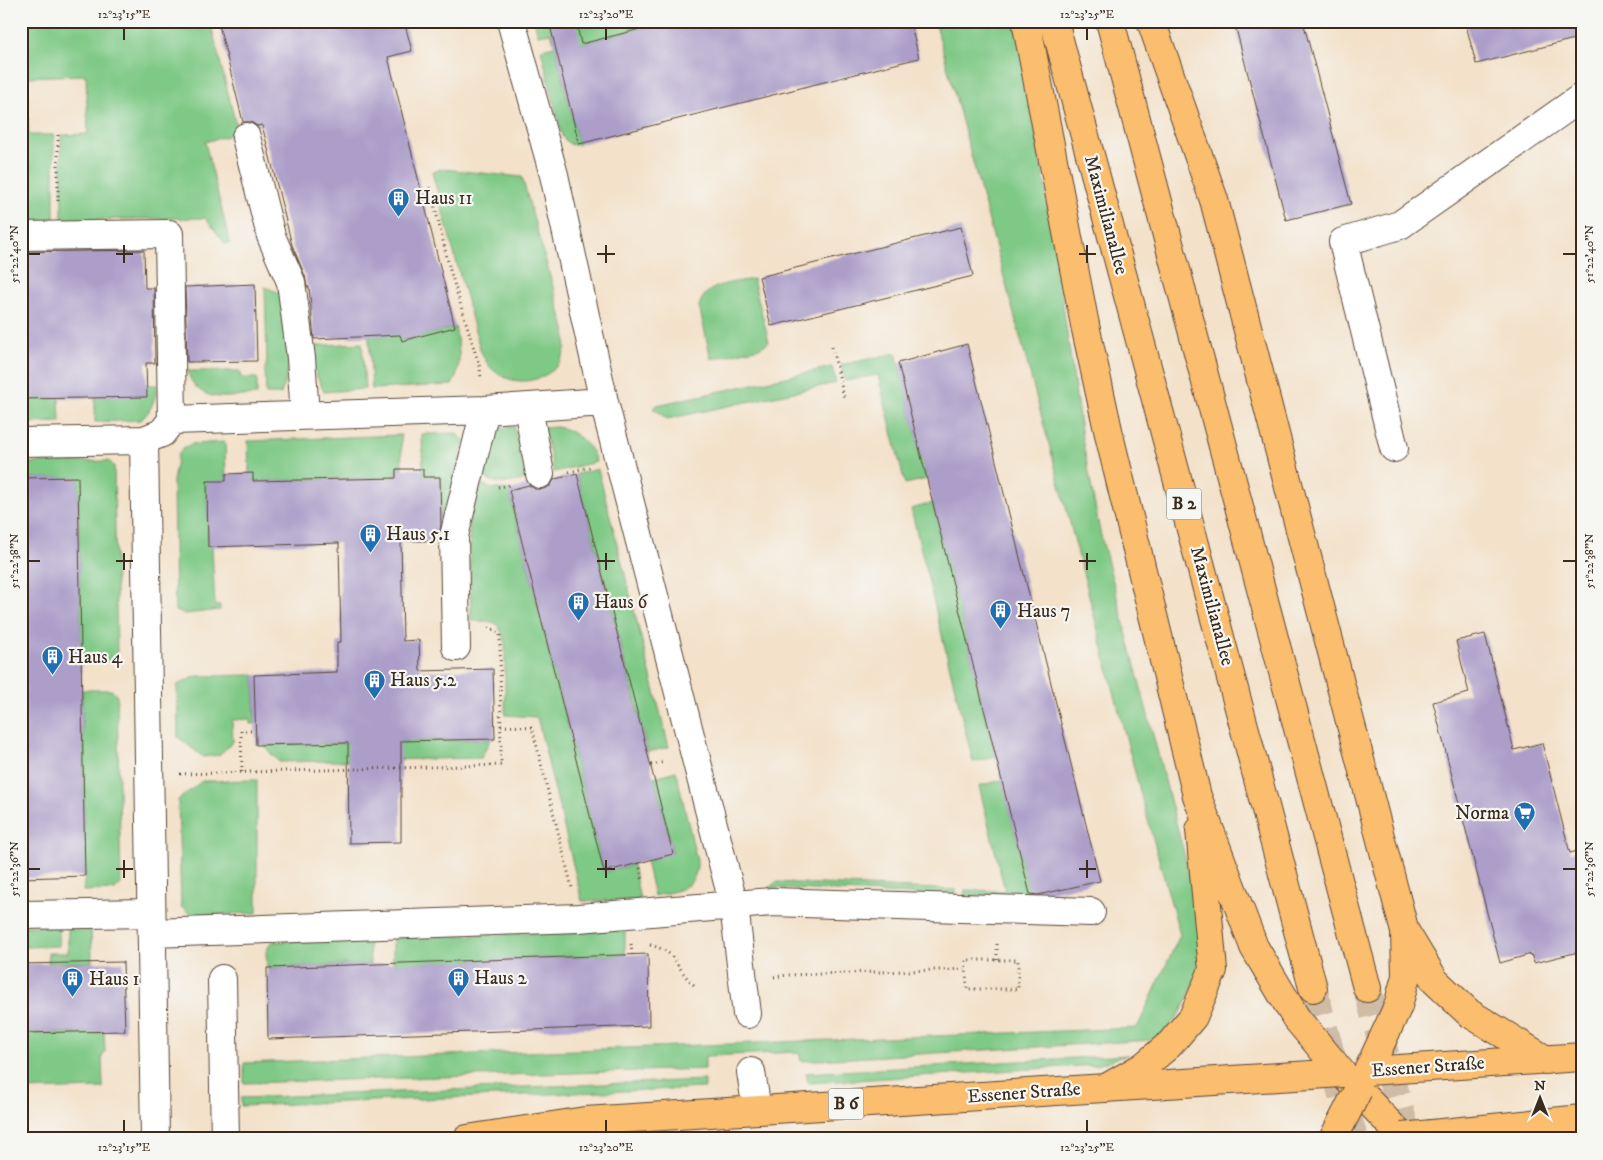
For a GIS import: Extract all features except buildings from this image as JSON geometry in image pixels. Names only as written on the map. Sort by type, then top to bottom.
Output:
[{"type":"main road","points":[[1026,21],[1083,315],[1110,439],[1197,796],[1254,947],[1296,1018],[1356,1078],[1397,1138],[1582,1119]]},
{"type":"main road","name":"Maximilianallee","points":[[1054,21],[1246,730],[1313,988]]},
{"type":"main road","points":[[1110,21],[1367,988]]},
{"type":"main road","points":[[1151,21],[1214,200],[1405,932],[1406,976],[1398,1006],[1356,1078],[1333,1139]]},
{"type":"main road","points":[[1106,1088],[1144,1066],[1170,1044],[1194,1017],[1212,970],[1197,796]]},
{"type":"main road","points":[[1405,932],[1435,982],[1462,1007],[1546,1060]]},
{"type":"main road","name":"Essener Straße","points":[[467,1139],[586,1121],[1311,1075],[1356,1078],[1414,1068],[1582,1057]]},
{"type":"lane","points":[[511,21],[554,175],[604,402],[734,906],[747,1014]]},
{"type":"lane","points":[[1394,448],[1342,242],[1400,225],[1581,98]]},
{"type":"lane","points":[[246,137],[271,236],[291,282],[305,415]]},
{"type":"lane","points":[[21,236],[170,234],[172,420],[162,433],[144,440],[21,442]]},
{"type":"lane","points":[[172,420],[485,410],[604,402]]},
{"type":"lane","points":[[528,407],[540,474]]},
{"type":"lane","points":[[456,648],[454,536],[485,410]]},
{"type":"lane","points":[[144,440],[155,1139]]},
{"type":"lane","points":[[21,915],[152,923],[579,918],[772,902],[1090,912]]},
{"type":"lane","points":[[222,979],[225,1139]]},
{"type":"lane","points":[[751,1072],[757,1110]]},
{"type":"path","points":[[58,134],[58,235]]},
{"type":"path","points":[[430,187],[450,270],[480,368],[485,410]]},
{"type":"path","points":[[832,347],[844,396]]},
{"type":"path","points":[[149,775],[501,766],[500,634],[491,628],[479,626]]},
{"type":"path","points":[[501,726],[532,727],[579,918]]},
{"type":"path","points":[[242,772],[241,731],[251,731]]},
{"type":"path","points":[[651,766],[664,762]]},
{"type":"path","points":[[647,944],[665,949],[672,954],[685,976],[694,985]]},
{"type":"path","points":[[966,960],[1018,960],[1018,989],[967,989],[966,969],[966,960]]},
{"type":"path","points":[[788,975],[966,969]]},
{"type":"green space","points":[[21,21],[210,21],[238,133],[205,142],[230,243],[226,244],[205,218],[62,220],[61,135],[88,134],[86,75],[27,77],[29,135],[54,135],[54,220],[21,221]]},
{"type":"green space","points":[[534,21],[672,21],[556,50],[579,144],[573,145],[562,136],[541,49],[555,46],[551,33],[538,35]]},
{"type":"green space","points":[[935,21],[1015,21],[1049,207],[1082,438],[1100,532],[1202,922],[1201,967],[1181,1012],[1166,1031],[1153,1040],[801,1061],[799,1052],[705,1056],[705,1069],[244,1083],[244,1063],[1137,1028],[1180,935]]},
{"type":"green space","points":[[442,169],[522,177],[565,329],[566,346],[563,356],[558,365],[543,377],[524,381],[504,377],[491,368],[483,356],[432,172]]},
{"type":"green space","points":[[753,279],[769,342],[759,348],[711,359],[699,306],[702,298],[713,288],[721,285]]},
{"type":"green space","points":[[265,287],[282,294],[289,366],[281,394],[266,394]]},
{"type":"green space","points":[[389,290],[402,341],[455,327],[459,349],[459,363],[452,385],[372,389],[367,305]]},
{"type":"green space","points":[[362,343],[365,389],[324,392],[311,363],[310,346]]},
{"type":"green space","points":[[896,353],[927,479],[905,484],[878,375],[845,381],[841,365]]},
{"type":"green space","points":[[21,363],[23,399],[59,398],[60,422],[30,423],[21,420]]},
{"type":"green space","points":[[832,367],[836,383],[667,419],[653,408],[657,405]]},
{"type":"green space","points":[[187,371],[240,371],[241,378],[257,378],[257,395],[216,397],[207,394],[199,390],[192,382]]},
{"type":"green space","points":[[147,385],[157,385],[152,404],[141,420],[95,422],[95,398]]},
{"type":"green space","points":[[496,427],[514,427],[526,479],[502,483],[479,475],[491,430]]},
{"type":"green space","points":[[556,427],[576,434],[591,450],[596,462],[554,472],[544,428]]},
{"type":"green space","points":[[457,433],[464,440],[441,541],[440,478],[423,477],[422,434]]},
{"type":"green space","points":[[401,435],[402,469],[396,469],[395,478],[253,481],[249,474],[248,441]]},
{"type":"green space","points":[[225,442],[226,481],[207,482],[208,546],[212,547],[215,606],[220,606],[220,610],[185,614],[175,611],[173,481],[178,454],[183,448],[191,444]]},
{"type":"green space","points":[[109,461],[114,466],[117,658],[112,661],[81,661],[78,478],[21,478],[21,463]]},
{"type":"green space","points":[[598,469],[669,747],[648,752],[577,474]]},
{"type":"green space","points":[[478,482],[489,488],[509,490],[604,872],[633,865],[640,900],[582,901],[537,717],[505,715],[505,644],[503,636],[495,623],[471,621],[469,517]]},
{"type":"green space","points":[[933,503],[996,757],[973,762],[911,509]]},
{"type":"green space","points":[[254,675],[255,724],[250,724],[250,719],[232,720],[233,742],[219,755],[203,757],[178,737],[177,685],[197,676]]},
{"type":"green space","points":[[82,690],[112,690],[117,695],[121,884],[115,890],[83,891],[85,876]]},
{"type":"green space","points":[[491,739],[481,758],[279,762],[263,745]]},
{"type":"green space","points":[[676,771],[697,861],[696,870],[694,878],[684,887],[654,896],[646,861],[673,853],[654,777]]},
{"type":"green space","points":[[257,780],[257,913],[192,915],[181,907],[178,800],[202,781]]},
{"type":"green space","points":[[1002,780],[1031,896],[964,896],[965,890],[1005,891],[979,786]]},
{"type":"green space","points":[[776,882],[956,890],[956,896],[769,888]]},
{"type":"green space","points":[[21,926],[59,926],[59,946],[24,947],[24,964],[21,964]]},
{"type":"green space","points":[[68,926],[91,926],[92,962],[48,963],[48,953],[68,953]]},
{"type":"green space","points":[[625,930],[625,955],[393,964],[393,938]]},
{"type":"green space","points":[[369,938],[370,964],[267,968],[266,952],[271,942]]},
{"type":"green space","points":[[104,1032],[105,1052],[102,1057],[103,1088],[21,1090],[21,1033]]},
{"type":"green space","points":[[1128,1055],[1096,1065],[808,1083],[806,1073]]},
{"type":"green space","points":[[705,1080],[705,1088],[241,1106],[241,1098]]},
{"type":"tunnel","points":[[1313,988],[1354,1139]]},
{"type":"tunnel","points":[[1367,988],[1408,1139]]},
{"type":"place","name":"Haus 11","points":[[399,217]]},
{"type":"place","name":"Haus 5.1","points":[[370,553]]},
{"type":"place","name":"Haus 6","points":[[578,621]]},
{"type":"place","name":"Haus 7","points":[[1001,630]]},
{"type":"place","name":"Haus 4","points":[[52,676]]},
{"type":"place","name":"Haus 5.2","points":[[374,699]]},
{"type":"place","name":"Norma","points":[[1525,832]]},
{"type":"place","name":"Haus 2","points":[[458,997]]},
{"type":"place","name":"Haus 1","points":[[73,998]]}]
